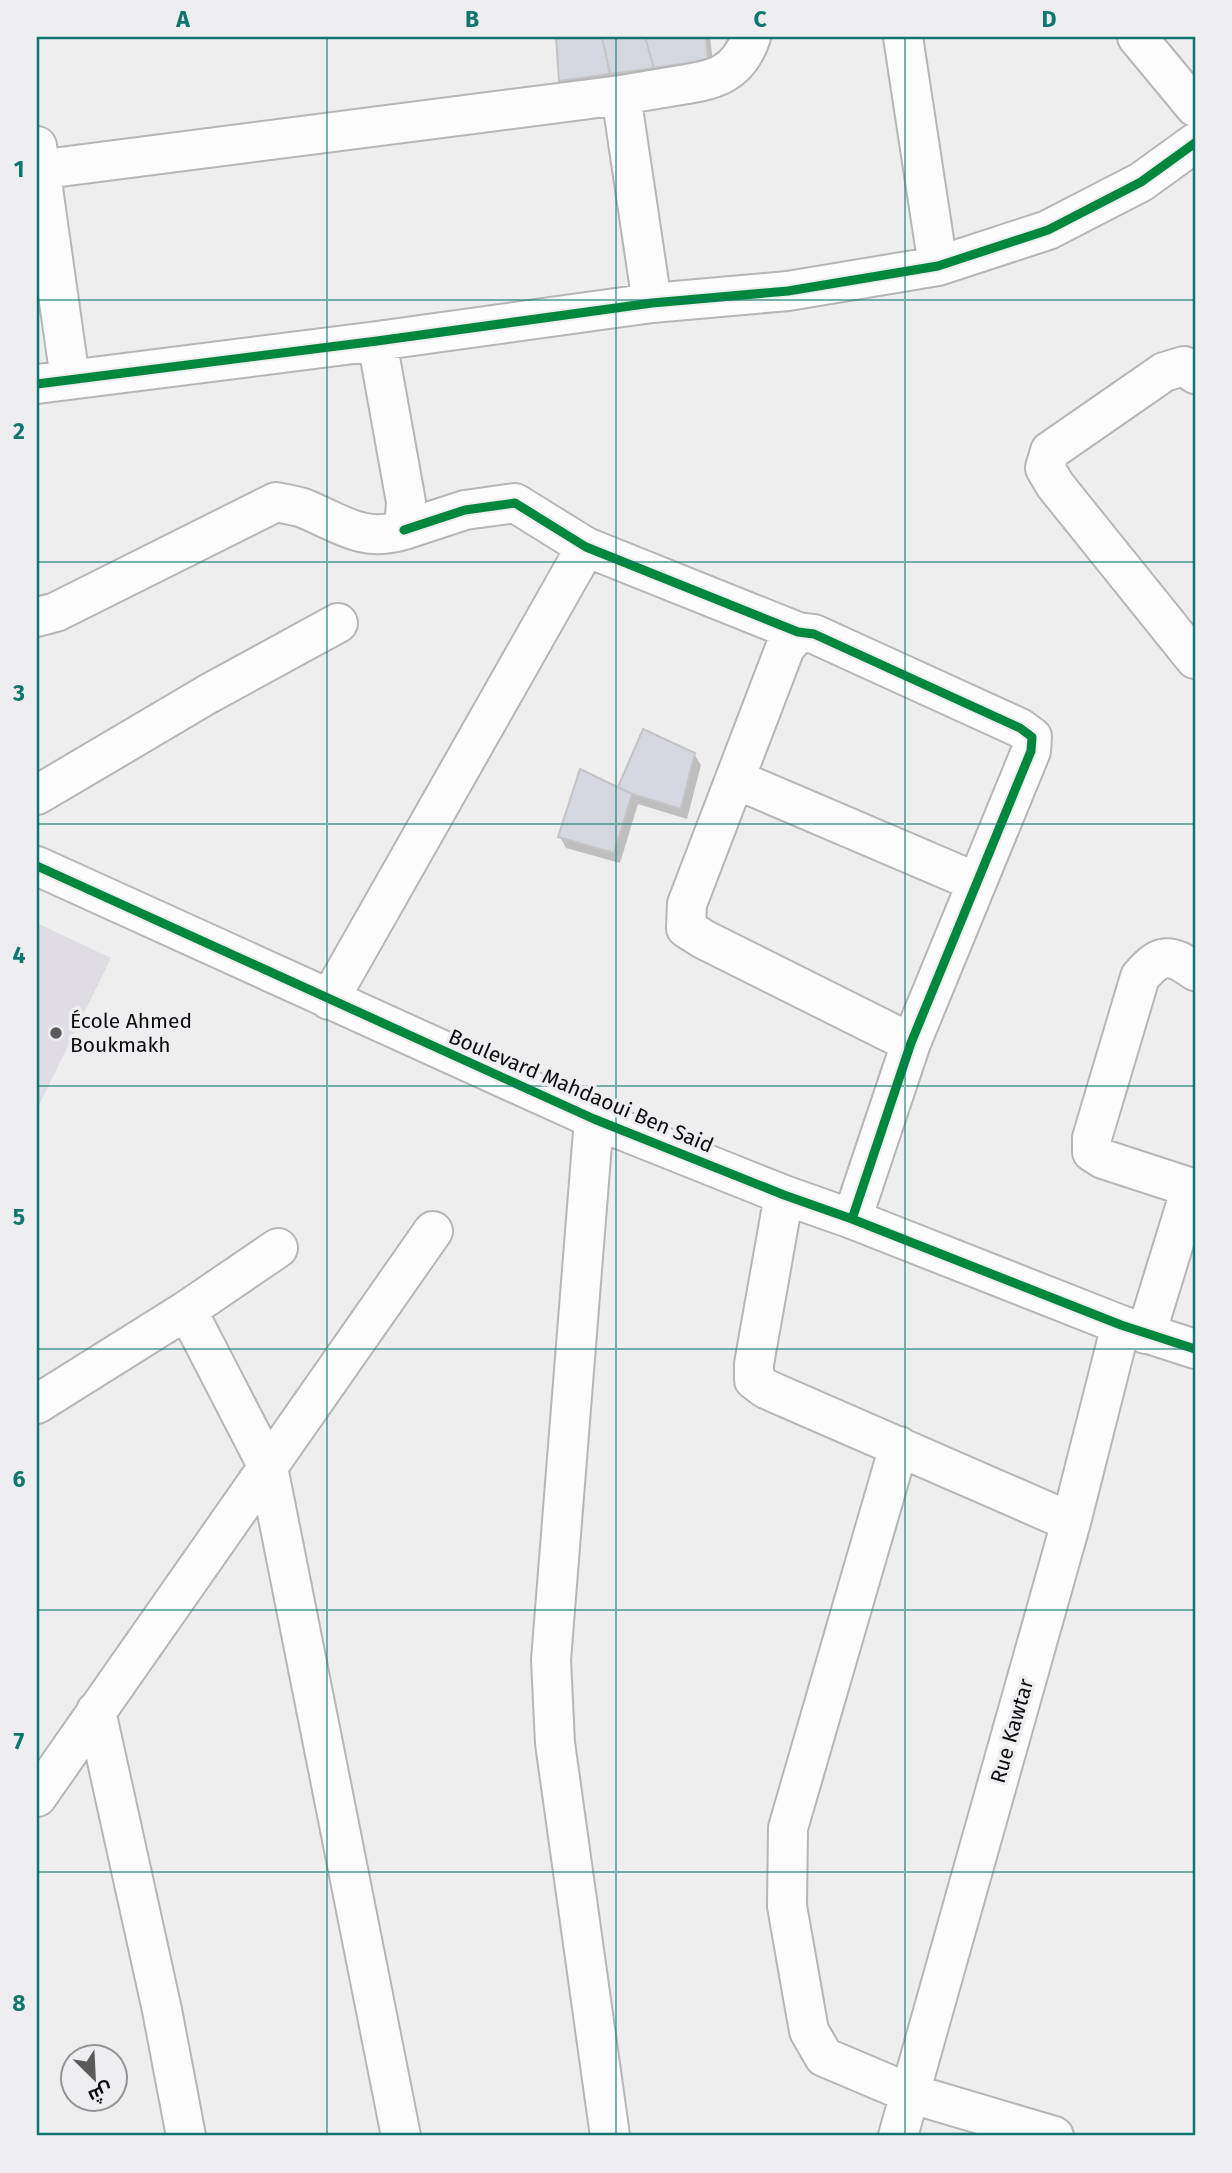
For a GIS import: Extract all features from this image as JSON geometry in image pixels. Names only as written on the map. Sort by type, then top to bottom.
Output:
[{"type":"street","points":[[751,37],[746,52],[736,65],[710,80],[621,95],[38,162],[53,382],[652,303],[788,291],[938,266],[1048,230],[1141,182],[1195,143]]},
{"type":"street","points":[[903,37],[938,266]]},
{"type":"street","points":[[1137,37],[1195,107]]},
{"type":"street","points":[[621,95],[652,303]]},
{"type":"street","points":[[377,341],[407,502],[404,530]]},
{"type":"street","points":[[1195,374],[1184,366],[1164,372],[1050,451],[1045,468],[1055,485],[1195,659]]},
{"type":"street","points":[[37,617],[57,612],[276,502],[300,507],[356,533],[386,536],[465,510],[515,503],[586,547],[798,632],[814,634],[1020,728],[1032,737],[1031,751],[911,1043],[852,1219]]},
{"type":"street","points":[[330,1000],[586,547]]},
{"type":"street","points":[[37,795],[208,694],[338,623]]},
{"type":"street","points":[[798,632],[785,648],[687,904],[686,928],[911,1043]]},
{"type":"street","points":[[735,779],[976,882]]},
{"type":"street","name":"Boulevard Mahdaoui Ben Said","points":[[37,866],[594,1119],[1133,1329],[1195,1349]]},
{"type":"street","points":[[1193,1188],[1103,1159],[1092,1152],[1092,1138],[1139,977],[1151,963],[1166,957],[1181,961],[1195,971]]},
{"type":"street","points":[[594,1119],[551,1660],[555,1743],[610,2136]]},
{"type":"street","name":"Rue Kawtar","points":[[898,2136],[1071,1522],[1133,1329],[1193,1188]]},
{"type":"street","points":[[784,1195],[754,1364],[754,1380],[766,1390],[1071,1522]]},
{"type":"street","points":[[37,1797],[433,1231]]},
{"type":"street","points":[[37,1404],[187,1310],[278,1248]]},
{"type":"street","points":[[187,1310],[268,1467],[401,2136]]},
{"type":"street","points":[[899,1446],[788,1828],[786,1868],[789,1919],[809,2031],[824,2057],[909,2093],[1054,2136]]},
{"type":"street","points":[[96,1711],[162,2010],[186,2136]]},
{"type":"shaded area","name":"École Ahmed Boukmakh","points":[[37,923],[111,958],[37,1109]]},
{"type":"building","points":[[556,37],[602,37],[610,74],[559,81]]},
{"type":"building","points":[[602,37],[645,37],[654,68],[610,74]]},
{"type":"building","points":[[645,37],[706,37],[708,60],[654,68]]},
{"type":"building","points":[[643,729],[695,753],[681,809],[618,787]]},
{"type":"building","points":[[580,769],[632,794],[614,853],[558,837]]},
{"type":"cycle path","points":[[37,384],[652,303],[788,291],[938,266],[1048,230],[1141,182],[1195,143]]},
{"type":"cycle path","points":[[404,530],[465,510],[515,503],[586,547],[798,632],[814,634],[1020,728],[1032,737],[1031,751],[911,1043],[852,1219]]},
{"type":"cycle path","points":[[37,866],[594,1119],[1121,1325],[1195,1349]]},
{"type":"place","name":"École Ahmed Boukmakh","points":[[56,1033]]}]
